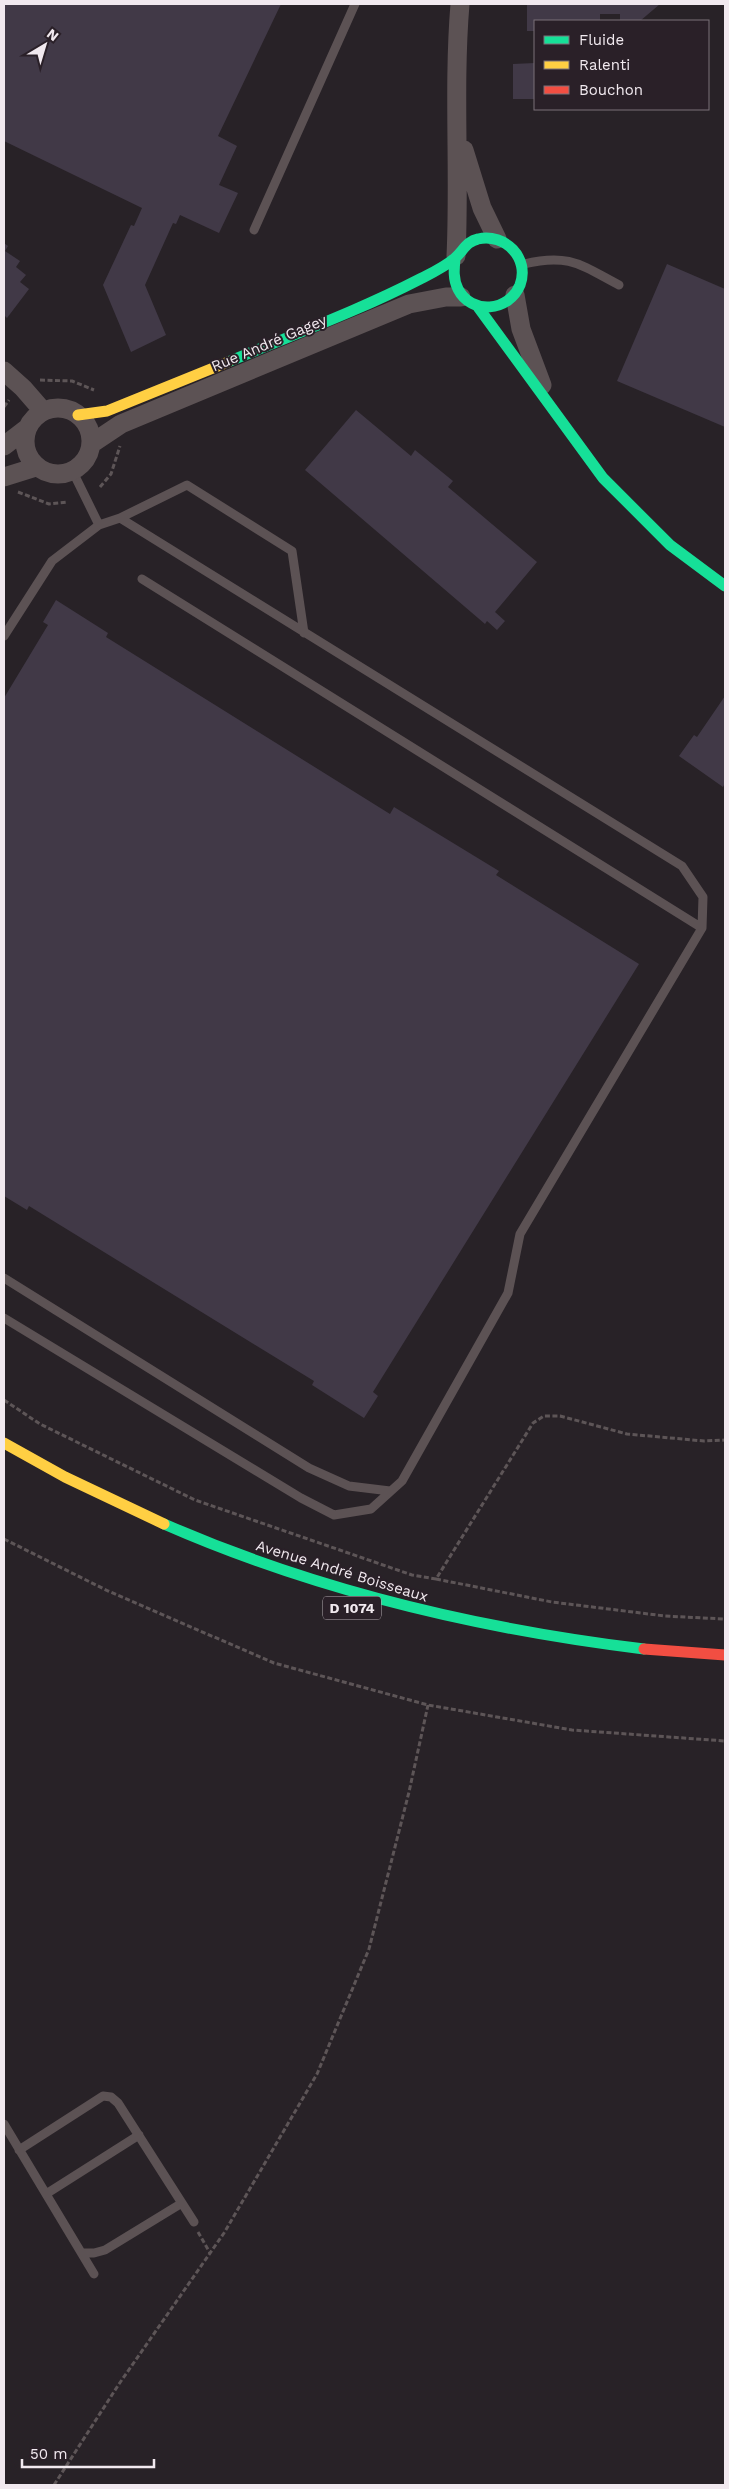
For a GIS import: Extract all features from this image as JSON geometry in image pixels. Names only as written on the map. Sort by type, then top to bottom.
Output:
[{"type":"street","points":[[460,4],[456,90],[459,134],[455,257],[452,279],[461,297],[478,307],[581,451],[636,513],[670,545],[725,586]]},
{"type":"street","points":[[459,134],[482,208],[497,239]]},
{"type":"street","points":[[455,257],[469,242],[487,238],[497,239],[512,248],[521,264],[523,275],[515,295],[521,330],[551,407]]},
{"type":"street","name":"Rue André Gagey","points":[[78,415],[107,411],[403,287],[455,257]]},
{"type":"street","points":[[478,307],[498,306],[515,295]]},
{"type":"street","name":"Rue André Gagey","points":[[91,444],[120,424],[400,308],[427,299],[461,297]]},
{"type":"street","points":[[4,371],[23,388],[43,411]]},
{"type":"street","points":[[4,446],[43,411],[61,408],[78,415],[88,428],[91,444],[86,460],[73,472],[54,475],[36,467],[25,449],[26,428]]},
{"type":"street","points":[[8,484],[36,467]]},
{"type":"street","name":"Avenue André Boisseaux","points":[[4,1443],[84,1488],[200,1539],[256,1562],[396,1606],[537,1636],[615,1647],[725,1655]]},
{"type":"street","points":[[632,1660],[650,1662]]},
{"type":"street","points":[[688,1664],[725,1665]]},
{"type":"lane","points":[[254,230],[356,4]]},
{"type":"lane","points":[[521,264],[546,258],[562,258],[578,263],[620,285]]},
{"type":"lane","points":[[73,472],[99,525]]},
{"type":"lane","points":[[4,636],[52,561],[99,525],[120,518],[186,485],[292,551],[304,633]]},
{"type":"lane","points":[[4,1318],[301,1498],[334,1515],[371,1508],[402,1481],[508,1293],[520,1234],[702,928],[703,897],[682,866],[120,518]]},
{"type":"lane","points":[[142,579],[702,928]]},
{"type":"lane","points":[[4,1278],[309,1468],[350,1486],[390,1491]]},
{"type":"lane","points":[[20,2150],[103,2096],[111,2097],[118,2103],[194,2222]]},
{"type":"lane","points":[[4,2124],[94,2274]]},
{"type":"lane","points":[[46,2194],[139,2135]]},
{"type":"lane","points":[[82,2253],[94,2253],[105,2250],[182,2203]]},
{"type":"path","points":[[34,381],[48,379],[72,381],[100,393]]},
{"type":"path","points":[[100,487],[111,474],[122,441]]},
{"type":"path","points":[[8,484],[49,504],[68,502]]},
{"type":"path","points":[[4,1539],[108,1592],[274,1664],[428,1705],[572,1730],[725,1742]]},
{"type":"path","points":[[436,1579],[552,1602],[665,1616],[725,1619]]},
{"type":"path","points":[[54,2485],[119,2384],[210,2253],[317,2074],[369,1948],[409,1792],[428,1705]]},
{"type":"path","points":[[194,2222],[210,2253]]},
{"type":"building","points":[[4,4],[281,4],[218,136],[237,146],[219,185],[238,193],[219,233],[180,215],[176,224],[173,223],[145,285],[166,335],[131,352],[103,285],[131,225],[134,226],[142,208],[4,141]]},
{"type":"building","points":[[527,4],[660,4],[641,20],[620,20],[620,14],[600,14],[600,20],[534,20],[534,31],[527,31]]},
{"type":"building","points":[[534,63],[534,99],[513,99],[513,64]]},
{"type":"building","points":[[4,243],[8,246],[5,251],[20,261],[16,267],[26,275],[20,282],[29,289],[7,318],[4,315]]},
{"type":"building","points":[[667,264],[725,289],[725,427],[617,381]]},
{"type":"building","points":[[356,410],[411,456],[415,450],[453,481],[448,487],[537,562],[495,612],[505,621],[497,630],[487,621],[485,624],[305,470]]},
{"type":"building","points":[[56,600],[108,633],[106,637],[390,814],[394,807],[499,871],[496,875],[639,964],[373,1392],[378,1396],[364,1418],[312,1385],[314,1381],[29,1206],[27,1210],[4,1196],[4,698],[48,625],[43,622]]},
{"type":"building","points":[[725,696],[725,783],[723,787],[679,756],[694,735],[697,737]]},
{"type":"traffic: fast","points":[[228,362],[397,291],[443,267],[474,240],[488,238],[497,240],[513,250],[521,266],[520,285],[508,301],[499,305],[490,307],[472,303],[464,297],[456,285],[454,274],[455,259]]},
{"type":"traffic: fast","points":[[478,307],[603,478],[670,545],[725,586]]},
{"type":"traffic: fast","points":[[164,1524],[280,1569],[400,1604],[521,1630],[582,1641],[644,1649]]},
{"type":"traffic: slow","points":[[78,415],[107,411],[228,362]]},
{"type":"traffic: slow","points":[[4,1443],[65,1477],[164,1524]]},
{"type":"traffic: jam","points":[[644,1649],[725,1655]]}]
